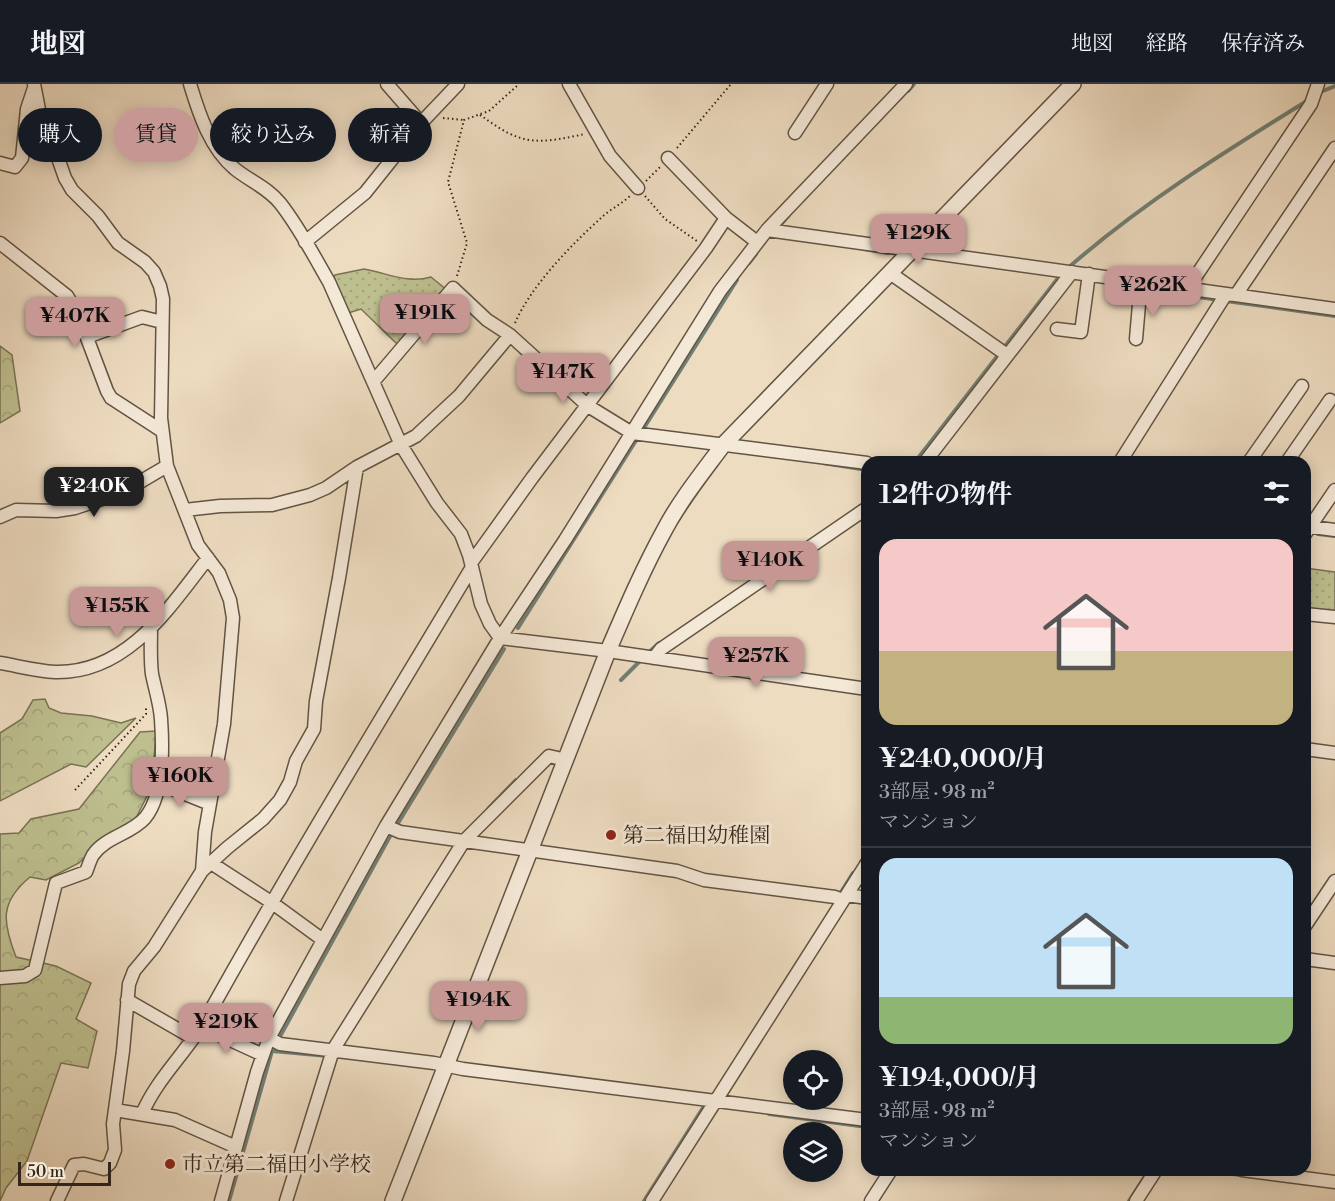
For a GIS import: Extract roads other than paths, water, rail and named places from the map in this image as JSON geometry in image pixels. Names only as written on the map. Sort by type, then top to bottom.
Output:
[{"type":"street","points":[[190,84],[202,122],[226,159],[235,169],[270,193],[279,202],[329,282],[401,445],[437,503],[461,534],[472,565],[481,604],[490,624],[500,638],[647,656],[861,688]]},
{"type":"street","points":[[387,84],[412,108]]},
{"type":"street","points":[[432,112],[458,84]]},
{"type":"street","points":[[569,84],[610,156],[638,188]]},
{"type":"street","points":[[795,133],[827,84]]},
{"type":"street","points":[[221,1201],[262,1055],[274,1041],[322,940],[390,829],[500,638],[638,434],[720,291],[757,242],[773,230],[906,84]]},
{"type":"street","points":[[393,1201],[608,651],[633,590],[666,527],[694,483],[723,445],[1073,84]]},
{"type":"street","points":[[0,163],[15,167],[22,158],[27,109],[37,85]]},
{"type":"street","points":[[37,85],[42,124],[51,138],[65,178],[72,190],[98,216],[118,243],[145,262],[154,272],[160,286],[162,431],[167,466],[198,545],[219,573],[230,600],[233,618],[224,724],[210,804],[207,867]]},
{"type":"street","points":[[1188,288],[1316,90]]},
{"type":"street","points":[[1124,456],[1227,297],[1335,148]]},
{"type":"street","points":[[668,158],[726,218],[757,242]]},
{"type":"street","points":[[305,242],[365,193],[390,162]]},
{"type":"street","points":[[142,1114],[149,1098],[202,1027],[271,902],[472,565],[532,478],[706,248],[726,218]]},
{"type":"street","points":[[773,230],[1068,273],[1141,286],[1188,288],[1227,297],[1335,309]]},
{"type":"street","points":[[0,243],[66,296],[78,314],[111,398],[162,431]]},
{"type":"street","points":[[890,273],[1003,352]]},
{"type":"street","points":[[929,456],[1003,352],[1068,273]]},
{"type":"street","points":[[1057,329],[1081,332],[1089,278]]},
{"type":"street","points":[[1136,339],[1141,286]]},
{"type":"street","points":[[373,382],[453,288],[487,320],[510,335],[588,406],[638,434],[861,462]]},
{"type":"street","points":[[87,337],[142,317],[162,322]]},
{"type":"street","points":[[185,510],[220,506],[272,505],[310,495],[326,488],[357,467],[416,435],[459,396],[510,335]]},
{"type":"street","points":[[1253,456],[1302,386]]},
{"type":"street","points":[[1291,456],[1330,400]]},
{"type":"street","points":[[0,517],[16,510],[56,511],[75,508],[123,492],[167,466]]},
{"type":"street","points":[[57,1201],[74,1165],[84,1164],[104,1169],[110,1163],[116,1143],[113,1124],[129,984],[134,971],[154,947],[207,867],[263,819],[280,800],[290,782],[296,761],[314,729],[316,701],[357,467]]},
{"type":"street","points":[[1311,523],[1335,490]]},
{"type":"street","points":[[647,656],[661,649],[861,512]]},
{"type":"street","points":[[1311,530],[1335,530]]},
{"type":"street","points":[[0,663],[55,672],[75,670],[100,662],[131,647],[151,628],[208,558]]},
{"type":"street","points":[[1311,615],[1335,617]]},
{"type":"street","points":[[0,978],[26,976],[35,969],[56,883],[86,872],[93,855],[103,846],[137,826],[147,816],[160,784],[162,750],[161,718],[152,673],[151,628]]},
{"type":"street","points":[[1311,750],[1335,753]]},
{"type":"street","points":[[286,1201],[330,1050],[461,841],[549,756],[566,760]]},
{"type":"street","points":[[160,784],[210,804]]},
{"type":"street","points":[[390,829],[677,871],[704,880],[841,898],[861,898]]},
{"type":"street","points":[[207,867],[271,902],[322,940]]},
{"type":"street","points":[[652,1201],[841,898],[861,871]]},
{"type":"street","points":[[1311,917],[1335,881]]},
{"type":"street","points":[[1311,960],[1335,963]]},
{"type":"street","points":[[127,1000],[193,1038]]},
{"type":"street","points":[[202,1027],[262,1055]]},
{"type":"street","points":[[274,1041],[712,1103],[861,1119]]},
{"type":"street","points":[[115,1110],[175,1120],[236,1147]]},
{"type":"street","points":[[871,1201],[887,1176]]},
{"type":"street","points":[[1136,1201],[1152,1176]]},
{"type":"street","points":[[1288,1176],[1335,1182]]},
{"type":"waterway","points":[[908,91],[914,84]]},
{"type":"waterway","points":[[1318,93],[1335,86]]},
{"type":"waterway","points":[[1068,268],[1125,221],[1155,200],[1216,158],[1310,99]]},
{"type":"waterway","points":[[778,228],[789,215]]},
{"type":"waterway","points":[[864,249],[888,253]]},
{"type":"waterway","points":[[749,263],[756,254]]},
{"type":"waterway","points":[[920,456],[1062,273]]},
{"type":"waterway","points":[[518,628],[737,280]]},
{"type":"waterway","points":[[1143,289],[1219,300]]},
{"type":"waterway","points":[[1226,301],[1335,316]]},
{"type":"waterway","points":[[823,463],[861,469]]},
{"type":"waterway","points":[[1318,534],[1335,536]]},
{"type":"waterway","points":[[647,654],[659,643]]},
{"type":"waterway","points":[[229,1201],[272,1051],[389,838],[504,649]]},
{"type":"waterway","points":[[621,680],[642,659]]},
{"type":"waterway","points":[[488,809],[516,780]]},
{"type":"waterway","points":[[838,897],[853,873]]},
{"type":"waterway","points":[[272,1051],[328,1056]]},
{"type":"waterway","points":[[644,1201],[706,1103]]},
{"type":"waterway","points":[[769,1114],[861,1126]]},
{"type":"waterway","points":[[1129,1201],[1145,1176]]},
{"type":"place","name":"第二福田幼稚園","points":[[611,835]]},
{"type":"place","name":"市立第二福田小学校","points":[[170,1164]]}]
